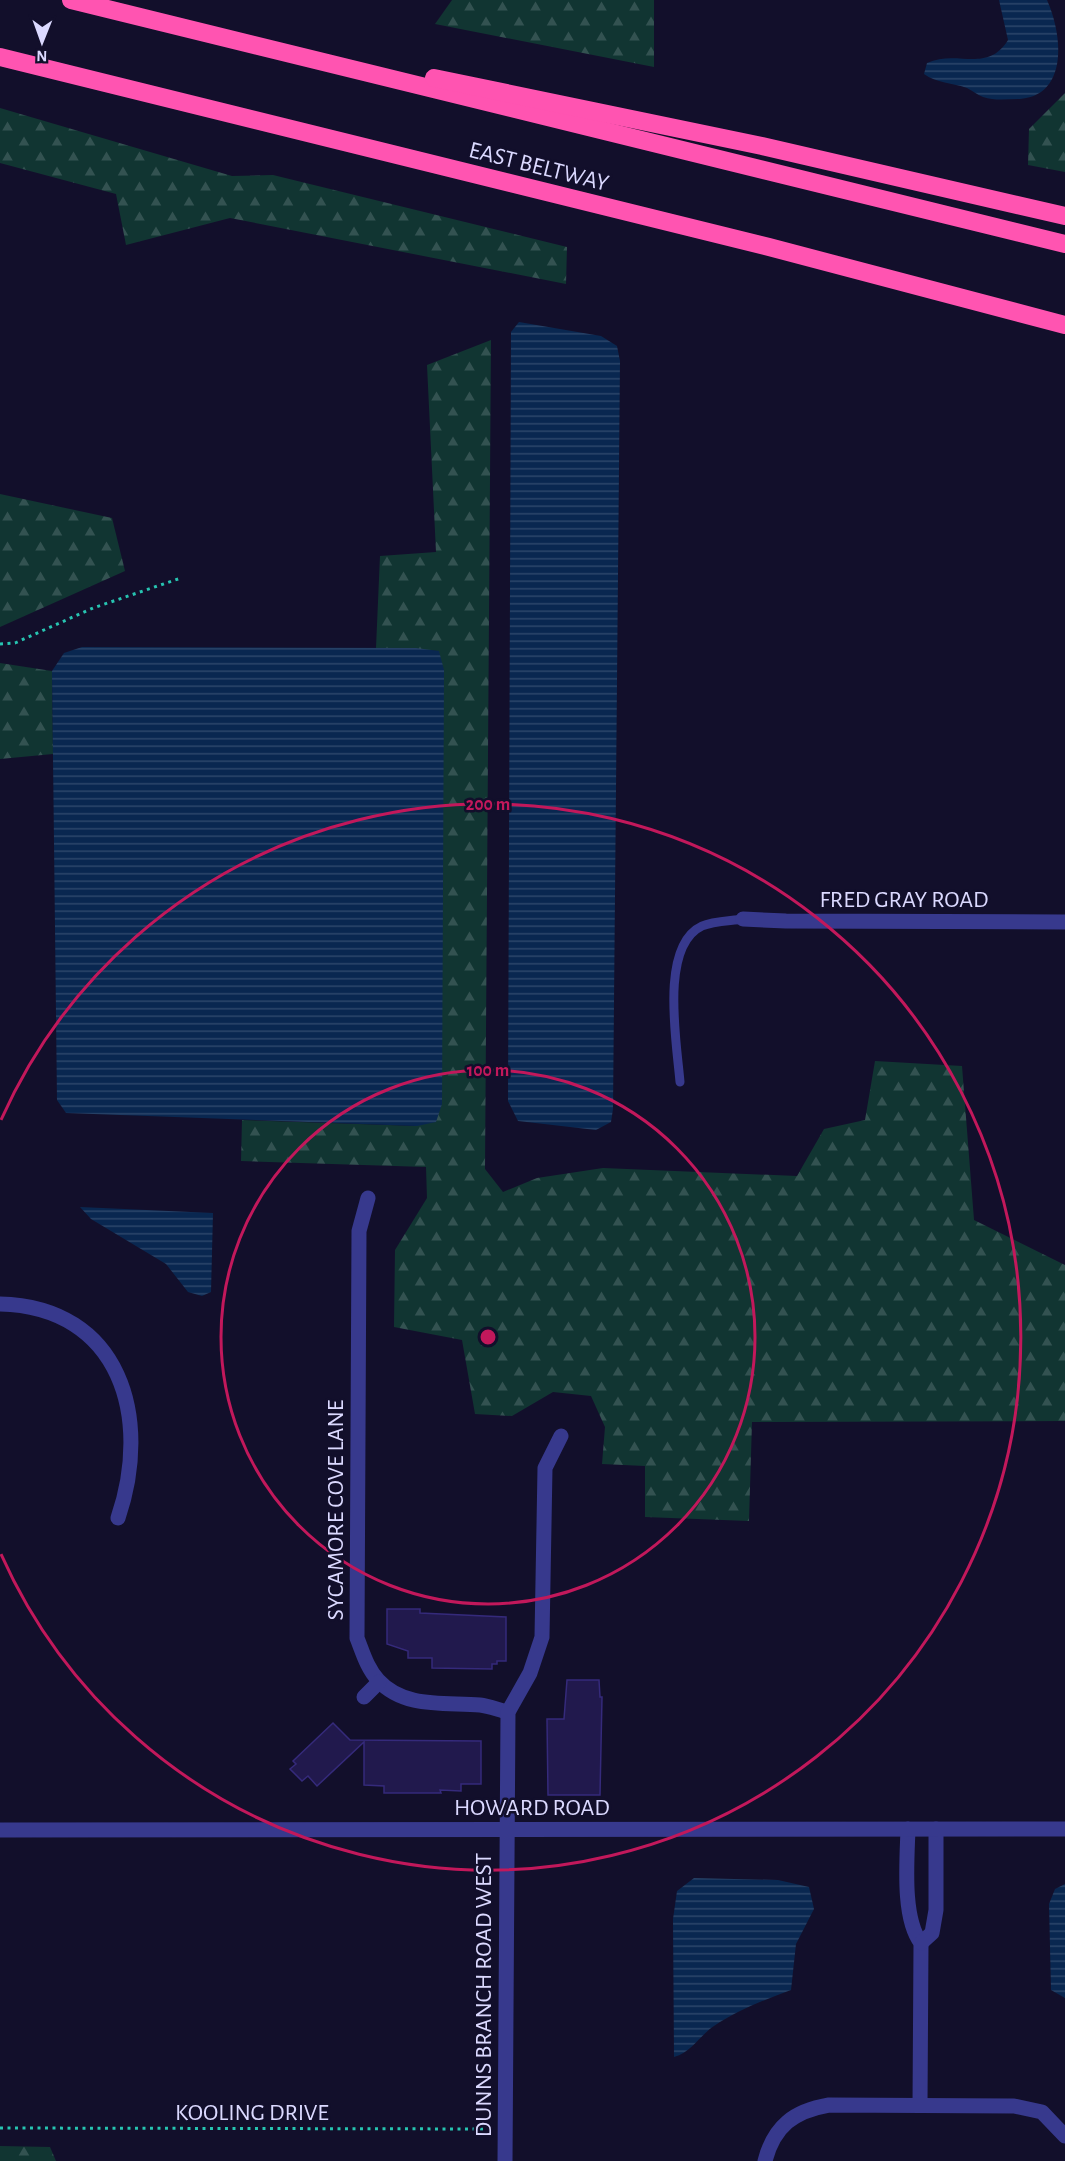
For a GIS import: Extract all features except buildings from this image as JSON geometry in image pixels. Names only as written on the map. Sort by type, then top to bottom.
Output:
[{"type":"highway","name":"EAST BELTWAY","points":[[71,0],[1065,244]]},
{"type":"highway","points":[[226,38],[482,87],[773,149],[1065,216]]},
{"type":"highway","name":"EAST BELTWAY","points":[[0,57],[769,247],[1065,325]]},
{"type":"street","name":"FRED GRAY ROAD","points":[[743,919],[1065,922]]},
{"type":"street","name":"SYCAMORE COVE LANE","points":[[368,1198],[359,1232],[357,1638],[368,1665],[379,1682]]},
{"type":"street","points":[[0,1304],[21,1305],[53,1312],[81,1328],[106,1353],[120,1380],[129,1412],[129,1487],[118,1518]]},
{"type":"street","points":[[364,1697],[379,1682],[398,1693],[426,1704],[482,1705],[508,1712],[530,1673],[542,1637],[545,1468],[561,1436]]},
{"type":"street","name":"DUNNS BRANCH ROAD WEST","points":[[505,2161],[508,1712]]},
{"type":"street","points":[[921,1943],[932,1934],[936,1910],[936,1828]]},
{"type":"street","points":[[908,1829],[909,1910],[913,1932],[921,1943],[920,2105]]},
{"type":"street","name":"HOWARD ROAD","points":[[0,1830],[1065,1829]]},
{"type":"street","points":[[765,2161],[770,2142],[787,2122],[805,2109],[829,2104],[1014,2106],[1042,2112],[1065,2136]]},
{"type":"lane","points":[[680,1082],[674,984],[680,946],[701,927],[743,919]]},
{"type":"path","points":[[0,644],[15,643],[93,608],[181,578]]},
{"type":"path","name":"KOOLING DRIVE","points":[[0,2128],[505,2129]]},
{"type":"green space","points":[[452,0],[654,0],[654,67],[435,24]]},
{"type":"green space","points":[[1065,93],[1065,172],[1028,165],[1029,129]]},
{"type":"green space","points":[[0,108],[232,176],[273,175],[567,247],[566,284],[230,218],[126,245],[116,194],[0,163]]},
{"type":"green space","points":[[491,340],[485,1169],[503,1192],[537,1178],[603,1168],[797,1176],[824,1129],[865,1120],[875,1061],[962,1066],[974,1220],[1065,1265],[1065,1421],[752,1422],[749,1521],[645,1517],[645,1466],[602,1464],[605,1427],[591,1396],[553,1392],[512,1416],[475,1414],[462,1340],[394,1327],[395,1250],[427,1198],[426,1167],[241,1161],[242,1120],[417,1126],[439,651],[376,648],[380,556],[436,552],[427,365]]},
{"type":"green space","points":[[0,494],[112,518],[125,571],[0,627]]},
{"type":"green space","points":[[0,663],[52,671],[53,754],[0,759]]},
{"type":"green space","points":[[0,2146],[50,2147],[56,2161],[0,2161]]},
{"type":"water","points":[[999,0],[1047,0],[1057,32],[1058,49],[1053,77],[1046,88],[1035,96],[1020,99],[992,99],[924,74],[927,63],[938,59],[981,59],[1000,50],[1008,40]]},
{"type":"water","points":[[519,322],[601,336],[617,346],[620,361],[613,1109],[611,1122],[596,1130],[518,1121],[508,1101],[511,332]]},
{"type":"water","points":[[82,647],[416,648],[439,651],[444,670],[442,1104],[436,1122],[417,1126],[66,1113],[57,1100],[52,671],[64,653]]},
{"type":"water","points":[[80,1207],[213,1213],[211,1292],[202,1296],[188,1292],[166,1264],[91,1219]]},
{"type":"water","points":[[694,1878],[778,1880],[809,1887],[814,1909],[796,1944],[791,1990],[723,2020],[691,2048],[674,2057],[673,1919],[677,1891]]},
{"type":"water","points":[[1065,1884],[1065,1998],[1051,1990],[1049,1904],[1055,1889]]}]
